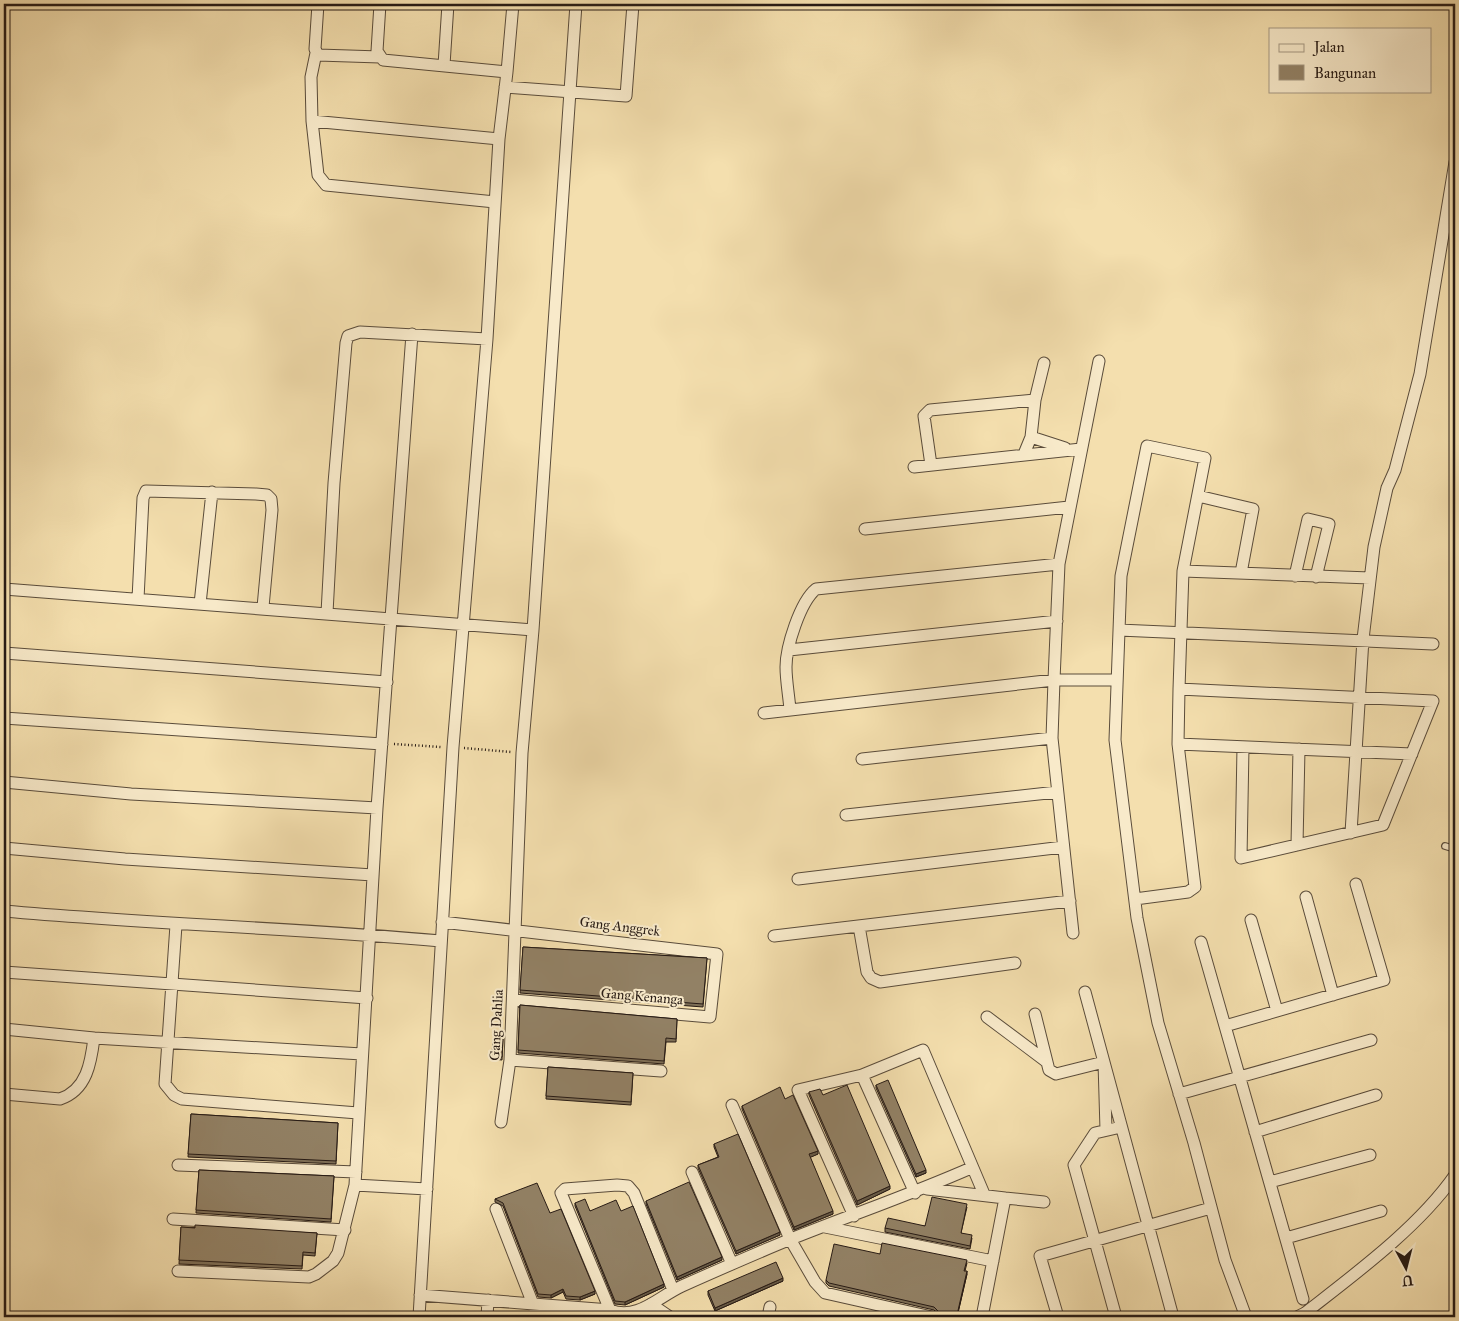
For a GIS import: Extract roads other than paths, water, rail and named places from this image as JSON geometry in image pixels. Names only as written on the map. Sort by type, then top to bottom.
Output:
[{"type":"street","points":[[318,4],[316,53],[311,77],[312,121],[318,175],[326,185],[495,202]]},
{"type":"street","points":[[380,4],[377,51],[383,60],[507,72]]},
{"type":"street","points":[[444,66],[448,4]]},
{"type":"street","points":[[419,1317],[442,922],[463,624],[487,339],[499,139],[513,4]]},
{"type":"street","name":"Gang Dahlia","points":[[501,1122],[510,1060],[514,1000],[514,929],[522,753],[533,630],[576,4]]},
{"type":"street","points":[[505,87],[626,96],[633,4]]},
{"type":"street","points":[[316,53],[318,55],[380,57]]},
{"type":"street","points":[[312,121],[499,139]]},
{"type":"street","points":[[1351,833],[1363,639],[1370,578],[1387,488],[1395,470],[1420,374],[1455,162]]},
{"type":"street","points":[[327,613],[334,483],[348,336],[360,332],[487,339]]},
{"type":"street","points":[[178,1271],[309,1277],[333,1260],[338,1253],[345,1230],[356,1172],[358,1113],[367,998],[372,874],[393,619],[412,334]]},
{"type":"street","points":[[1073,933],[1052,738],[1056,621],[1059,564],[1069,507],[1075,449],[1099,361]]},
{"type":"street","points":[[1024,454],[1031,437],[1035,400],[1044,363]]},
{"type":"street","points":[[931,465],[924,416],[930,410],[1035,400]]},
{"type":"street","points":[[1031,437],[1075,449]]},
{"type":"street","points":[[1135,899],[1188,892],[1194,887],[1178,744],[1179,689],[1184,571],[1205,458],[1147,446],[1120,576],[1116,740],[1137,918],[1146,954],[1158,1022],[1225,1260],[1246,1317]]},
{"type":"street","points":[[914,467],[1075,449]]},
{"type":"street","points":[[138,599],[143,498],[146,491],[267,495],[271,499],[263,608]]},
{"type":"street","points":[[200,604],[212,492]]},
{"type":"street","points":[[1198,496],[1253,508],[1241,573]]},
{"type":"street","points":[[865,528],[1069,507]]},
{"type":"street","points":[[1295,576],[1308,519],[1329,524],[1316,577]]},
{"type":"street","points":[[790,710],[786,666],[789,650],[797,619],[810,594],[816,589],[1059,564]]},
{"type":"street","points":[[1184,571],[1370,578]]},
{"type":"street","points":[[4,590],[263,608],[533,630]]},
{"type":"street","points":[[789,650],[1056,621]]},
{"type":"street","points":[[1119,630],[1363,639],[1433,644]]},
{"type":"street","points":[[4,653],[387,682]]},
{"type":"street","points":[[764,713],[1054,680],[1117,680]]},
{"type":"street","points":[[1179,689],[1433,700],[1383,826],[1241,858],[1243,746]]},
{"type":"street","points":[[4,718],[382,744]]},
{"type":"street","points":[[862,760],[1052,738]]},
{"type":"street","points":[[1178,744],[1412,754]]},
{"type":"street","points":[[1297,845],[1299,749]]},
{"type":"street","points":[[4,782],[131,794],[377,808]]},
{"type":"street","points":[[846,815],[1057,792]]},
{"type":"street","points":[[798,879],[1064,847]]},
{"type":"street","points":[[4,848],[125,859],[372,874]]},
{"type":"street","points":[[1225,1026],[1384,980],[1356,884]]},
{"type":"street","points":[[1306,896],[1332,995]]},
{"type":"street","points":[[774,936],[1070,901]]},
{"type":"street","points":[[4,911],[176,925],[370,934],[441,941]]},
{"type":"street","points":[[1251,920],[1277,1011]]},
{"type":"street","points":[[442,922],[514,929]]},
{"type":"street","points":[[176,925],[165,1084],[174,1095],[182,1100],[358,1113]]},
{"type":"street","points":[[859,926],[867,972],[871,978],[880,982],[1015,963]]},
{"type":"street","name":"Gang Anggrek","points":[[514,929],[715,952],[717,958]]},
{"type":"street","points":[[1201,942],[1303,1298]]},
{"type":"street","name":"Gang Kenanga","points":[[514,1000],[710,1017],[717,958]]},
{"type":"street","points":[[4,972],[367,998]]},
{"type":"street","points":[[1085,992],[1173,1317]]},
{"type":"street","points":[[1035,1014],[1049,1070],[1056,1074],[1104,1062]]},
{"type":"street","points":[[986,1017],[1047,1062]]},
{"type":"street","points":[[4,1029],[94,1038],[362,1054]]},
{"type":"street","points":[[4,1094],[60,1098],[69,1096],[78,1090],[91,1064],[94,1038]]},
{"type":"street","points":[[1179,1094],[1371,1040]]},
{"type":"street","points":[[854,1216],[798,1090],[862,1075],[922,1050],[971,1168],[984,1194]]},
{"type":"street","points":[[510,1060],[661,1071]]},
{"type":"street","points":[[1104,1062],[1106,1130]]},
{"type":"street","points":[[862,1075],[920,1191]]},
{"type":"street","points":[[1255,1132],[1376,1095]]},
{"type":"street","points":[[732,1106],[790,1240],[815,1282],[825,1293],[932,1317]]},
{"type":"street","points":[[1116,1317],[1074,1164],[1095,1132],[1121,1127]]},
{"type":"street","points":[[1270,1182],[1370,1155]]},
{"type":"street","points":[[178,1165],[356,1172]]},
{"type":"street","points":[[420,1296],[534,1303],[610,1310],[629,1314],[651,1304],[673,1290],[732,1264],[824,1226],[920,1191],[971,1168]]},
{"type":"street","points":[[692,1172],[732,1264]]},
{"type":"street","points":[[1297,1317],[1305,1314],[1378,1255],[1445,1190],[1455,1175]]},
{"type":"street","points":[[355,1185],[427,1189]]},
{"type":"street","points":[[610,1310],[561,1193],[565,1189],[628,1186],[634,1193],[673,1290]]},
{"type":"street","points":[[920,1191],[984,1194],[1044,1202]]},
{"type":"street","points":[[982,1317],[1005,1198]]},
{"type":"street","points":[[1058,1317],[1040,1256],[1211,1208]]},
{"type":"street","points":[[496,1209],[538,1317]]},
{"type":"street","points":[[1286,1238],[1381,1211]]},
{"type":"street","points":[[173,1219],[345,1230]]},
{"type":"street","points":[[824,1226],[993,1261]]},
{"type":"street","points":[[487,1317],[488,1300]]},
{"type":"street","points":[[651,1304],[670,1317]]},
{"type":"lane","points":[[1445,846],[1455,849]]}]
